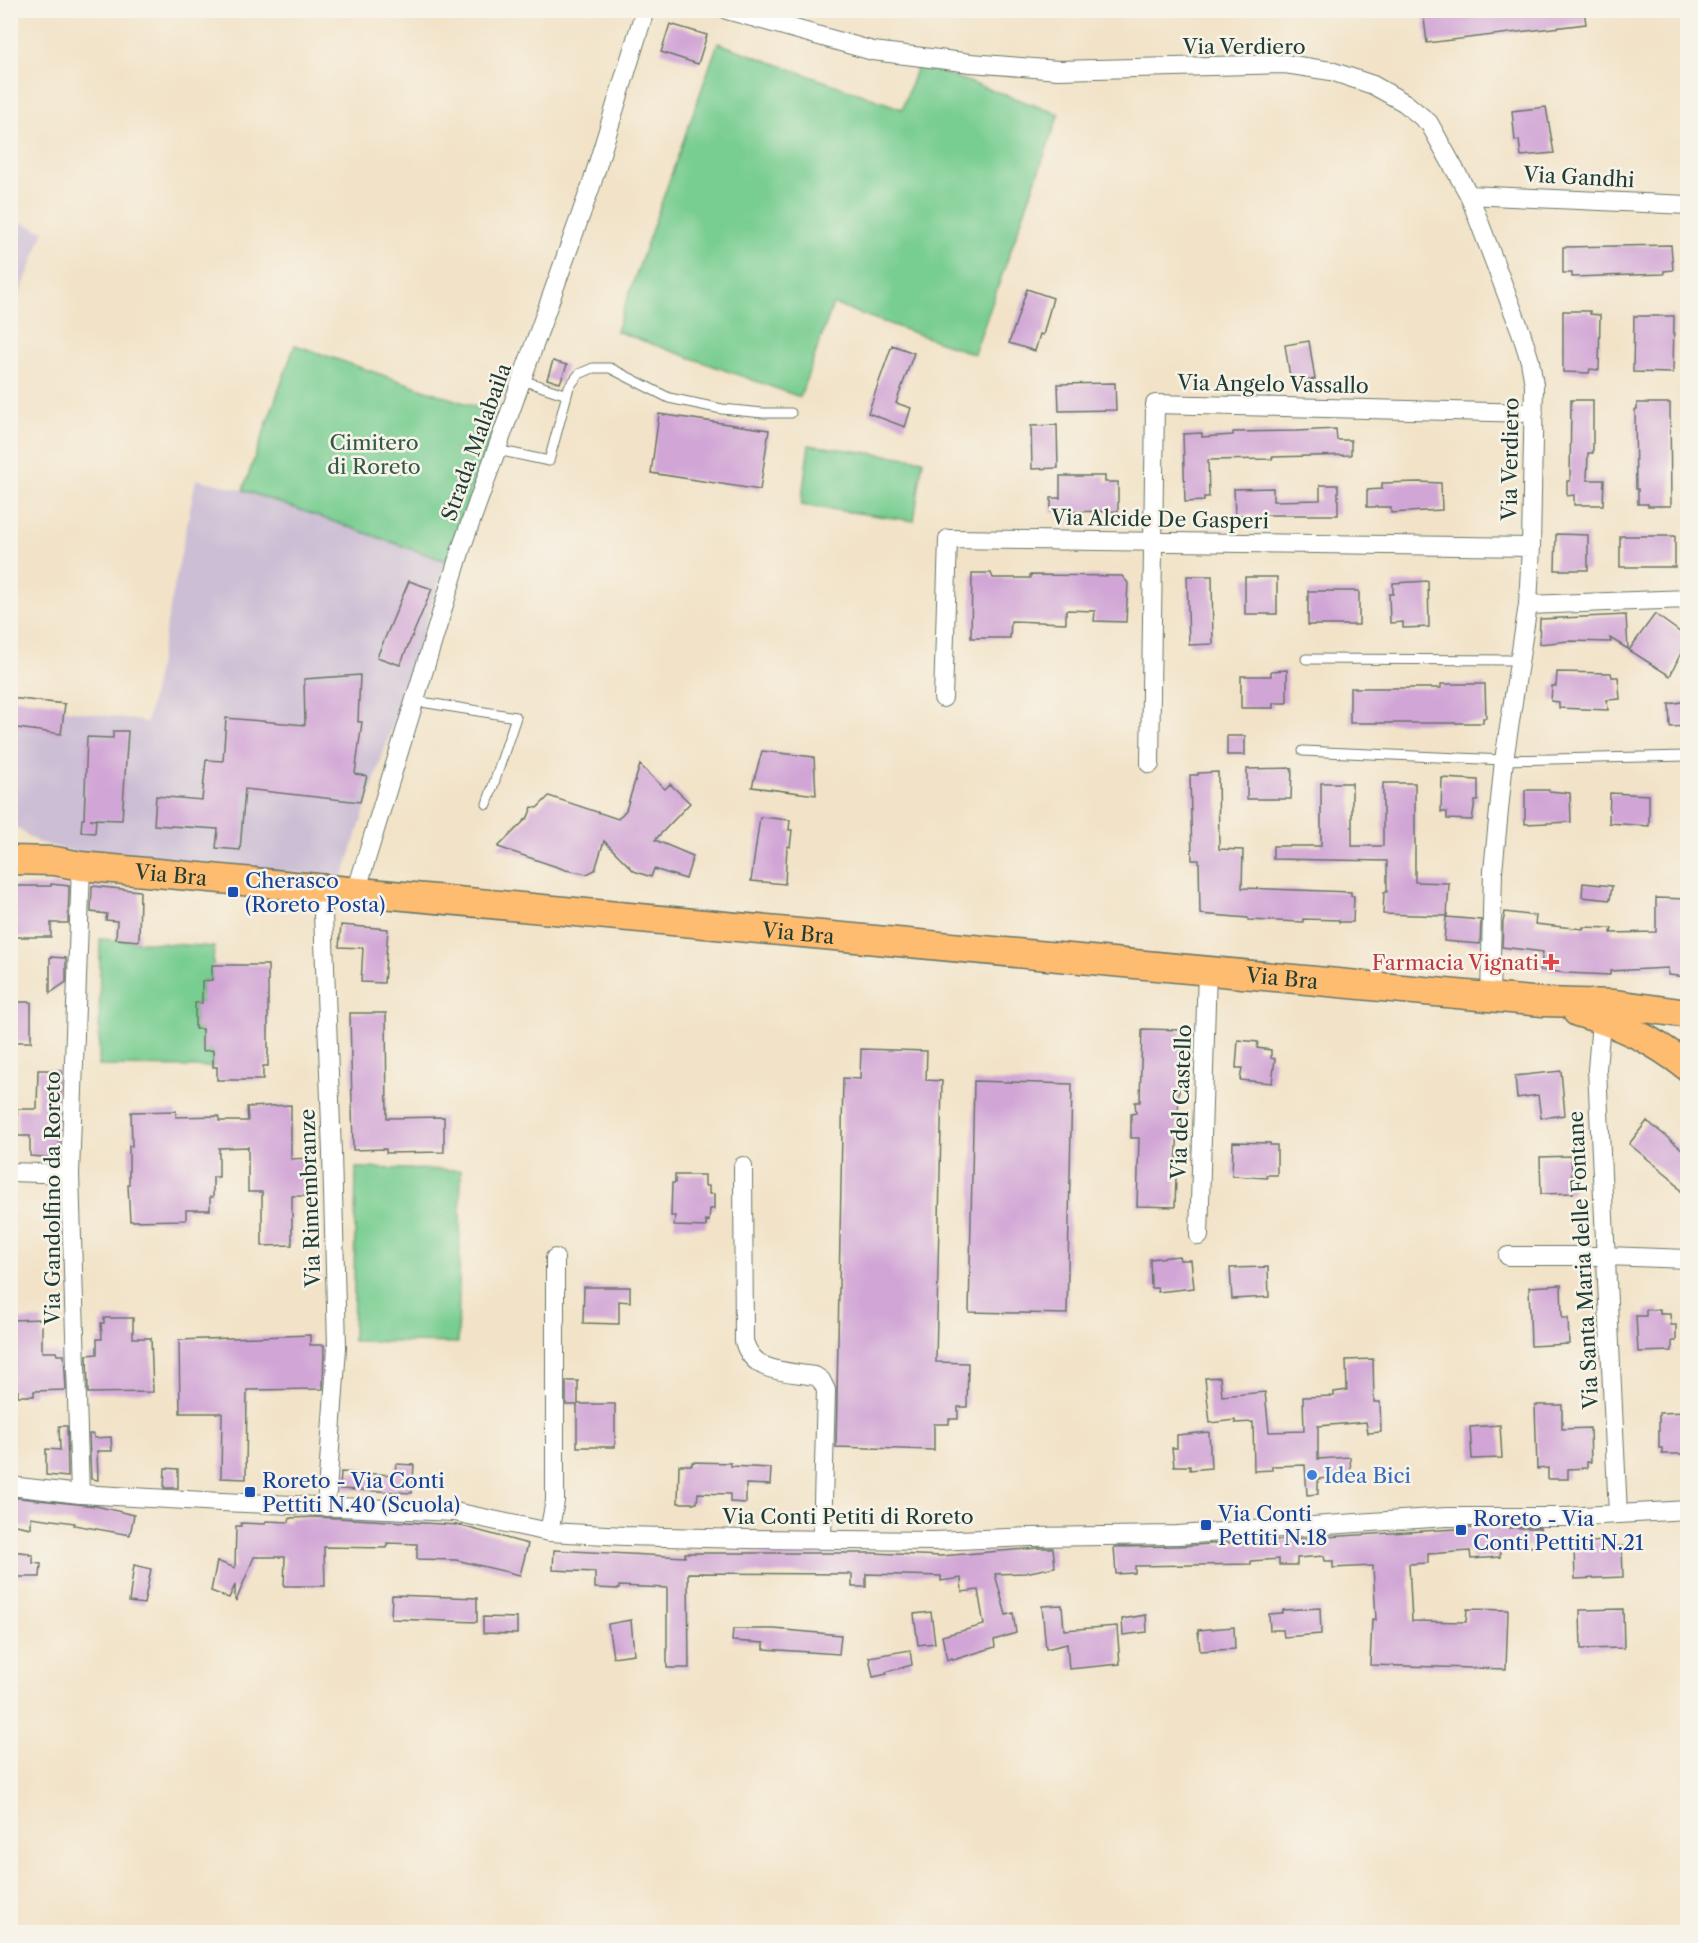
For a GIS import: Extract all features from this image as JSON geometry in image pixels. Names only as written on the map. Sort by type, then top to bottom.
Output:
[{"type":"main road","points":[[10,838],[68,863]]},
{"type":"main road","name":"Via Bra","points":[[10,860],[68,863],[356,892],[1207,970],[1543,1002],[1602,1011],[1688,1014]]},
{"type":"main road","name":"Via Bra","points":[[1602,1011],[1626,1028],[1655,1043],[1688,1067]]},
{"type":"street","name":"Strada Malabaila","points":[[356,892],[461,549],[591,186],[645,10]]},
{"type":"street","name":"Via Verdiero","points":[[728,10],[873,51],[971,63],[1058,70],[1285,64],[1331,71],[1373,85],[1405,103],[1429,123],[1469,195],[1521,332],[1530,361],[1534,385],[1528,605],[1504,760],[1493,871],[1490,997]]},
{"type":"street","name":"Via Gandhi","points":[[1469,195],[1688,205]]},
{"type":"street","name":"Via Angelo Vassallo","points":[[1149,764],[1155,404],[1534,413]]},
{"type":"street","name":"Via Alcide De Gasperi","points":[[943,698],[948,538],[1531,546]]},
{"type":"street","points":[[1528,605],[1688,599]]},
{"type":"street","name":"Via Gandolfino da Roreto","points":[[68,863],[70,1173],[80,1494]]},
{"type":"street","name":"Via Rimembranze","points":[[322,887],[337,1347],[326,1507]]},
{"type":"street","name":"Via del Castello","points":[[1199,1236],[1207,970]]},
{"type":"street","name":"Via Santa Maria delle Fontane","points":[[1602,1011],[1597,1069],[1618,1514]]},
{"type":"street","points":[[743,1166],[744,1341],[748,1353],[764,1367],[815,1376],[821,1380],[826,1389],[822,1539]]},
{"type":"street","points":[[10,1172],[70,1173]]},
{"type":"street","points":[[1508,1256],[1688,1259]]},
{"type":"street","points":[[549,1532],[555,1501],[555,1258]]},
{"type":"street","name":"Via Conti Petiti di Roreto","points":[[10,1486],[80,1494],[455,1512],[549,1532],[625,1536],[934,1541],[1178,1535],[1447,1517],[1566,1517],[1688,1510]]},
{"type":"lane","points":[[497,450],[549,462],[569,387],[586,369],[603,367],[669,398],[722,410],[791,413]]},
{"type":"lane","points":[[522,380],[567,395]]},
{"type":"lane","points":[[1306,659],[1520,660]]},
{"type":"lane","points":[[415,701],[516,717],[487,804]]},
{"type":"lane","points":[[1303,751],[1504,760],[1688,756]]},
{"type":"shaded area","points":[[10,219],[44,231],[11,318]]},
{"type":"shaded area","points":[[196,479],[243,490],[446,561],[343,877],[78,853],[37,842],[11,824],[10,701],[147,722]]},
{"type":"green space","points":[[718,43],[902,109],[918,64],[1059,114],[974,354],[833,304],[800,397],[616,331]]},
{"type":"green space","name":"Cimitero di Roreto","points":[[295,345],[499,415],[446,561],[243,490]]},
{"type":"green space","points":[[809,445],[923,460],[914,521],[801,505]]},
{"type":"green space","points":[[100,939],[214,947],[212,980],[202,981],[202,1003],[195,1003],[195,1029],[202,1029],[202,1050],[213,1050],[213,1067],[99,1066]]},
{"type":"green space","points":[[356,1168],[461,1170],[458,1343],[353,1341]]},
{"type":"building","points":[[1423,10],[1584,10],[1586,24],[1427,43]]},
{"type":"building","points":[[670,24],[707,35],[698,64],[661,52]]},
{"type":"building","points":[[1546,107],[1554,153],[1521,156],[1519,140],[1515,141],[1512,111]]},
{"type":"building","points":[[1671,245],[1673,270],[1664,271],[1664,274],[1572,277],[1572,273],[1563,273],[1563,247]]},
{"type":"building","points":[[1027,289],[1053,298],[1043,335],[1040,334],[1035,351],[1009,343]]},
{"type":"building","points":[[1563,311],[1590,311],[1590,314],[1600,315],[1599,370],[1590,369],[1589,373],[1563,372]]},
{"type":"building","points":[[1634,316],[1674,316],[1673,373],[1633,372]]},
{"type":"building","points":[[1309,341],[1315,379],[1291,383],[1285,345]]},
{"type":"building","points":[[892,345],[914,353],[896,403],[911,408],[905,427],[868,413]]},
{"type":"building","points":[[553,361],[567,365],[560,383],[547,379]]},
{"type":"building","points":[[1115,383],[1116,410],[1059,411],[1058,384]]},
{"type":"building","points":[[1571,400],[1593,400],[1593,453],[1588,453],[1587,480],[1604,480],[1603,505],[1574,505],[1574,495],[1567,496],[1567,481],[1570,481]]},
{"type":"building","points":[[1637,403],[1670,403],[1671,506],[1638,504],[1635,409],[1637,409]]},
{"type":"building","points":[[659,414],[769,430],[760,490],[651,473]]},
{"type":"building","points":[[1057,425],[1058,468],[1032,469],[1031,426]]},
{"type":"building","points":[[1336,429],[1337,440],[1351,440],[1351,455],[1208,460],[1209,497],[1204,497],[1204,501],[1185,502],[1183,434],[1202,433],[1202,437],[1233,435],[1233,432]]},
{"type":"building","points":[[1060,476],[1105,476],[1105,482],[1118,482],[1118,511],[1051,512],[1051,498],[1060,498]]},
{"type":"building","points":[[1382,483],[1441,483],[1442,510],[1391,513],[1391,507],[1367,507],[1367,490],[1382,489]]},
{"type":"building","points":[[1320,485],[1338,485],[1338,515],[1235,515],[1234,489],[1273,488],[1273,501],[1320,500]]},
{"type":"building","points":[[1556,534],[1588,535],[1588,570],[1555,570]]},
{"type":"building","points":[[1620,536],[1675,536],[1675,567],[1620,567]]},
{"type":"building","points":[[972,573],[991,573],[993,578],[1030,578],[1030,575],[1122,576],[1128,583],[1126,622],[1094,621],[1095,611],[1066,610],[1066,623],[1011,621],[1010,638],[971,638]]},
{"type":"building","points":[[1187,576],[1212,576],[1213,644],[1189,645]]},
{"type":"building","points":[[1245,577],[1277,577],[1277,614],[1245,614]]},
{"type":"building","points":[[409,581],[432,589],[400,665],[377,657]]},
{"type":"building","points":[[1428,581],[1429,627],[1403,628],[1403,622],[1390,623],[1389,594],[1393,594],[1393,583]]},
{"type":"building","points":[[1308,591],[1359,591],[1359,625],[1308,625]]},
{"type":"building","points":[[1655,614],[1688,638],[1670,676],[1629,650]]},
{"type":"building","points":[[1626,615],[1628,649],[1610,638],[1611,642],[1569,641],[1539,644],[1540,619]]},
{"type":"building","points":[[1287,670],[1287,703],[1273,703],[1273,708],[1241,708],[1241,676],[1271,676],[1271,671]]},
{"type":"building","points":[[1557,672],[1611,673],[1612,677],[1618,677],[1620,699],[1607,700],[1608,710],[1559,708],[1559,702],[1551,701],[1552,686],[1556,686]]},
{"type":"building","points":[[360,675],[358,722],[362,722],[355,774],[367,776],[360,802],[245,789],[240,850],[216,848],[218,829],[154,825],[156,796],[202,800],[206,760],[223,761],[226,718],[305,725],[304,679]]},
{"type":"building","points":[[1441,684],[1485,684],[1486,718],[1483,718],[1483,723],[1350,723],[1350,688],[1441,688]]},
{"type":"building","points":[[10,698],[65,704],[61,734],[10,727]]},
{"type":"building","points":[[1688,701],[1688,726],[1670,727],[1669,704]]},
{"type":"building","points":[[113,731],[128,731],[122,820],[90,819],[96,820],[95,833],[81,832],[82,819],[84,819],[87,737],[113,738]]},
{"type":"building","points":[[1227,736],[1245,736],[1245,755],[1227,755]]},
{"type":"building","points":[[762,751],[814,757],[816,795],[752,787]]},
{"type":"building","points":[[640,765],[665,789],[670,784],[690,803],[655,840],[693,856],[686,879],[654,869],[651,877],[634,871],[604,841],[595,870],[587,874],[566,870],[498,847],[528,817],[532,807],[537,808],[549,796],[618,819],[626,810]]},
{"type":"building","points":[[1292,768],[1291,799],[1247,799],[1247,769]]},
{"type":"building","points":[[1218,772],[1219,849],[1243,850],[1242,888],[1351,892],[1351,896],[1354,896],[1353,922],[1303,919],[1303,922],[1248,920],[1248,918],[1200,914],[1199,860],[1192,860],[1190,775]]},
{"type":"building","points":[[1442,778],[1478,780],[1478,801],[1475,801],[1472,820],[1447,819],[1447,812],[1441,812]]},
{"type":"building","points":[[1321,783],[1352,783],[1352,846],[1383,846],[1383,783],[1415,783],[1415,882],[1449,883],[1447,916],[1383,914],[1384,892],[1387,892],[1387,861],[1273,859],[1273,846],[1321,846]]},
{"type":"building","points":[[1525,790],[1570,793],[1571,822],[1525,824]]},
{"type":"building","points":[[1610,793],[1649,795],[1649,826],[1609,823]]},
{"type":"building","points":[[760,817],[790,820],[789,830],[792,830],[790,847],[787,846],[785,884],[751,881]]},
{"type":"building","points":[[1583,883],[1612,886],[1610,900],[1582,897]]},
{"type":"building","points":[[51,884],[69,886],[68,923],[51,923],[51,937],[10,937],[10,886],[51,886]]},
{"type":"building","points":[[92,886],[140,891],[139,941],[116,939],[117,921],[106,920],[107,914],[91,912]]},
{"type":"building","points":[[1656,898],[1688,899],[1688,977],[1668,975],[1668,968],[1610,971],[1610,975],[1540,970],[1543,952],[1502,947],[1505,912],[1536,916],[1535,924],[1583,929],[1583,927],[1612,928],[1611,933],[1656,932]]},
{"type":"building","points":[[1446,917],[1481,920],[1480,944],[1444,941]]},
{"type":"building","points":[[341,925],[388,929],[384,983],[361,982],[363,948],[339,947]]},
{"type":"building","points":[[50,957],[66,958],[66,982],[50,993]]},
{"type":"building","points":[[212,965],[268,965],[268,1066],[263,1066],[263,1080],[217,1080],[217,1067],[213,1067],[213,1050],[202,1051],[202,1029],[195,1029],[195,1003],[202,1003],[202,981],[212,980]]},
{"type":"building","points":[[10,1002],[31,1002],[31,1042],[10,1042]]},
{"type":"building","points":[[350,1013],[386,1013],[387,1118],[444,1117],[444,1152],[386,1153],[386,1149],[353,1150]]},
{"type":"building","points":[[1142,1029],[1181,1030],[1175,1207],[1137,1206],[1139,1138],[1131,1138],[1131,1114],[1136,1113],[1135,1102],[1140,1102]]},
{"type":"building","points":[[1238,1040],[1258,1042],[1257,1048],[1271,1050],[1271,1058],[1275,1059],[1272,1083],[1240,1080],[1242,1068],[1236,1068]]},
{"type":"building","points":[[861,1049],[927,1051],[926,1080],[942,1081],[936,1362],[968,1363],[967,1407],[958,1407],[958,1419],[949,1419],[949,1424],[934,1424],[934,1450],[836,1447],[843,1078],[860,1079]]},
{"type":"building","points":[[38,1070],[61,1070],[59,1158],[30,1156],[30,1136],[18,1136],[17,1109],[37,1109]]},
{"type":"building","points":[[1561,1071],[1565,1115],[1541,1118],[1538,1095],[1517,1098],[1515,1076]]},
{"type":"building","points":[[974,1081],[1072,1084],[1067,1314],[969,1312]]},
{"type":"building","points":[[291,1105],[291,1159],[310,1158],[311,1196],[292,1196],[292,1245],[262,1246],[262,1192],[248,1192],[248,1147],[219,1148],[219,1177],[213,1177],[213,1197],[210,1197],[210,1210],[186,1210],[186,1220],[130,1221],[128,1185],[129,1146],[132,1146],[131,1112],[176,1111],[176,1117],[219,1116],[219,1121],[248,1121],[247,1107]]},
{"type":"building","points":[[1647,1121],[1688,1154],[1688,1200],[1670,1177],[1629,1144]]},
{"type":"building","points":[[1233,1142],[1277,1145],[1277,1175],[1266,1175],[1267,1178],[1232,1176]]},
{"type":"building","points":[[1571,1156],[1573,1193],[1541,1194],[1540,1157]]},
{"type":"building","points":[[675,1175],[705,1175],[705,1186],[709,1186],[709,1194],[714,1194],[714,1209],[710,1209],[706,1227],[674,1226],[675,1216],[671,1216],[672,1183],[675,1183]]},
{"type":"building","points":[[1179,1256],[1180,1260],[1191,1260],[1194,1288],[1158,1292],[1157,1288],[1151,1288],[1150,1259]]},
{"type":"building","points":[[1268,1267],[1269,1297],[1232,1299],[1230,1268]]},
{"type":"building","points":[[1561,1285],[1562,1318],[1568,1318],[1569,1344],[1531,1346],[1529,1287]]},
{"type":"building","points":[[584,1287],[630,1287],[630,1302],[619,1301],[619,1324],[583,1323]]},
{"type":"building","points":[[1660,1309],[1660,1314],[1670,1314],[1671,1325],[1676,1325],[1676,1341],[1672,1341],[1672,1351],[1638,1352],[1636,1316],[1646,1316],[1646,1310]]},
{"type":"building","points":[[104,1318],[133,1318],[133,1338],[151,1338],[153,1392],[88,1393],[87,1355],[97,1354],[97,1339],[102,1339],[101,1323],[104,1323]]},
{"type":"building","points":[[42,1319],[42,1352],[56,1352],[57,1355],[64,1355],[66,1390],[34,1391],[34,1396],[18,1396],[18,1391],[10,1391],[10,1320]]},
{"type":"building","points":[[310,1335],[310,1345],[324,1345],[323,1389],[247,1390],[246,1479],[221,1478],[222,1413],[180,1413],[179,1340]]},
{"type":"building","points":[[1373,1359],[1374,1402],[1380,1402],[1381,1432],[1368,1433],[1366,1422],[1318,1426],[1318,1459],[1350,1457],[1351,1476],[1318,1479],[1318,1494],[1307,1495],[1305,1465],[1272,1466],[1272,1470],[1254,1471],[1253,1422],[1235,1423],[1235,1420],[1210,1423],[1205,1378],[1220,1377],[1222,1396],[1265,1392],[1269,1432],[1304,1431],[1303,1397],[1334,1396],[1334,1392],[1347,1390],[1346,1360]]},
{"type":"building","points":[[566,1381],[578,1381],[578,1404],[615,1404],[615,1447],[577,1447],[577,1405],[566,1405]]},
{"type":"building","points":[[1535,1405],[1562,1405],[1562,1429],[1590,1428],[1591,1462],[1587,1462],[1587,1468],[1568,1469],[1568,1479],[1548,1479],[1548,1468],[1537,1469]]},
{"type":"building","points":[[1688,1412],[1688,1454],[1662,1454],[1662,1448],[1659,1448],[1659,1413]]},
{"type":"building","points":[[1500,1425],[1502,1458],[1472,1459],[1470,1427]]},
{"type":"building","points":[[59,1426],[67,1426],[68,1477],[46,1475],[46,1449],[60,1450]]},
{"type":"building","points":[[1209,1432],[1211,1468],[1190,1470],[1190,1466],[1174,1466],[1172,1448],[1177,1448],[1177,1435]]},
{"type":"building","points":[[89,1434],[94,1434],[94,1438],[111,1437],[112,1451],[97,1451],[98,1480],[91,1479]]},
{"type":"building","points":[[692,1462],[731,1463],[731,1466],[771,1468],[770,1485],[746,1484],[746,1503],[730,1502],[730,1494],[698,1493],[697,1503],[678,1503],[679,1465],[692,1465]]},
{"type":"building","points":[[396,1464],[414,1465],[412,1493],[340,1489],[341,1472],[395,1475]]},
{"type":"building","points":[[165,1468],[178,1469],[178,1488],[164,1488]]},
{"type":"building","points":[[10,1497],[96,1506],[134,1515],[130,1535],[74,1525],[75,1523],[31,1517],[31,1528],[10,1524]]},
{"type":"building","points":[[319,1517],[458,1525],[528,1544],[520,1575],[456,1560],[417,1559],[417,1544],[387,1543],[387,1548],[324,1547],[325,1586],[284,1586],[285,1557],[254,1557],[236,1601],[235,1585],[229,1598],[211,1591],[217,1561],[235,1568],[236,1526],[241,1526],[241,1523],[265,1524],[266,1521],[289,1522],[290,1518]]},
{"type":"building","points":[[1473,1528],[1540,1528],[1540,1546],[1500,1549],[1500,1557],[1471,1559],[1470,1551],[1428,1554],[1428,1563],[1409,1564],[1412,1621],[1466,1622],[1467,1609],[1508,1610],[1506,1669],[1370,1665],[1372,1619],[1376,1620],[1373,1566],[1333,1568],[1333,1561],[1325,1561],[1324,1556],[1297,1558],[1297,1565],[1279,1565],[1279,1559],[1251,1561],[1251,1564],[1135,1566],[1135,1573],[1116,1574],[1114,1547],[1178,1546]]},
{"type":"building","points":[[1605,1541],[1605,1546],[1622,1546],[1623,1577],[1575,1579],[1574,1547],[1591,1547],[1591,1542]]},
{"type":"building","points":[[1053,1548],[1055,1567],[1025,1573],[995,1574],[1006,1615],[1013,1613],[1016,1633],[994,1640],[995,1647],[953,1660],[952,1658],[947,1660],[942,1636],[984,1625],[978,1590],[962,1592],[961,1578],[941,1581],[941,1576],[866,1574],[866,1587],[852,1587],[852,1574],[688,1573],[689,1668],[667,1668],[667,1588],[619,1586],[619,1589],[595,1588],[595,1572],[553,1570],[554,1550],[685,1557],[685,1553],[873,1553],[941,1556]]},
{"type":"building","points":[[10,1551],[33,1555],[33,1563],[41,1564],[40,1577],[10,1577]]},
{"type":"building","points":[[134,1565],[151,1569],[144,1604],[129,1602]]},
{"type":"building","points":[[392,1595],[477,1598],[477,1622],[391,1619]]},
{"type":"building","points":[[1062,1605],[1064,1630],[1117,1626],[1120,1664],[1069,1669],[1067,1644],[1046,1649],[1042,1606]]},
{"type":"building","points":[[1320,1608],[1321,1634],[1284,1637],[1283,1630],[1270,1630],[1269,1614],[1282,1613],[1283,1610]]},
{"type":"building","points":[[1623,1609],[1624,1648],[1581,1649],[1580,1610]]},
{"type":"building","points":[[931,1612],[935,1643],[918,1645],[914,1614]]},
{"type":"building","points":[[1146,1615],[1147,1632],[1123,1635],[1122,1619]]},
{"type":"building","points":[[483,1617],[517,1618],[517,1634],[483,1633]]},
{"type":"building","points":[[631,1620],[634,1654],[613,1657],[608,1624]]},
{"type":"building","points":[[1234,1627],[1235,1649],[1200,1651],[1198,1630]]},
{"type":"building","points":[[733,1629],[774,1629],[841,1635],[839,1654],[764,1649],[764,1643],[732,1641]]},
{"type":"building","points":[[910,1650],[912,1665],[873,1677],[869,1657]]},
{"type":"place","name":"Cherasco (Roreto Posta)","points":[[233,892]]},
{"type":"place","name":"Farmacia Vignati","points":[[1551,962]]},
{"type":"place","name":"Idea Bici","points":[[1312,1475]]},
{"type":"place","name":"Roreto - Via Conti Pettiti N.40 (Scuola)","points":[[250,1492]]},
{"type":"place","name":"Via Conti Pettiti N.18","points":[[1206,1525]]},
{"type":"place","name":"Roreto - Via Conti Pettiti N.21","points":[[1461,1530]]}]
